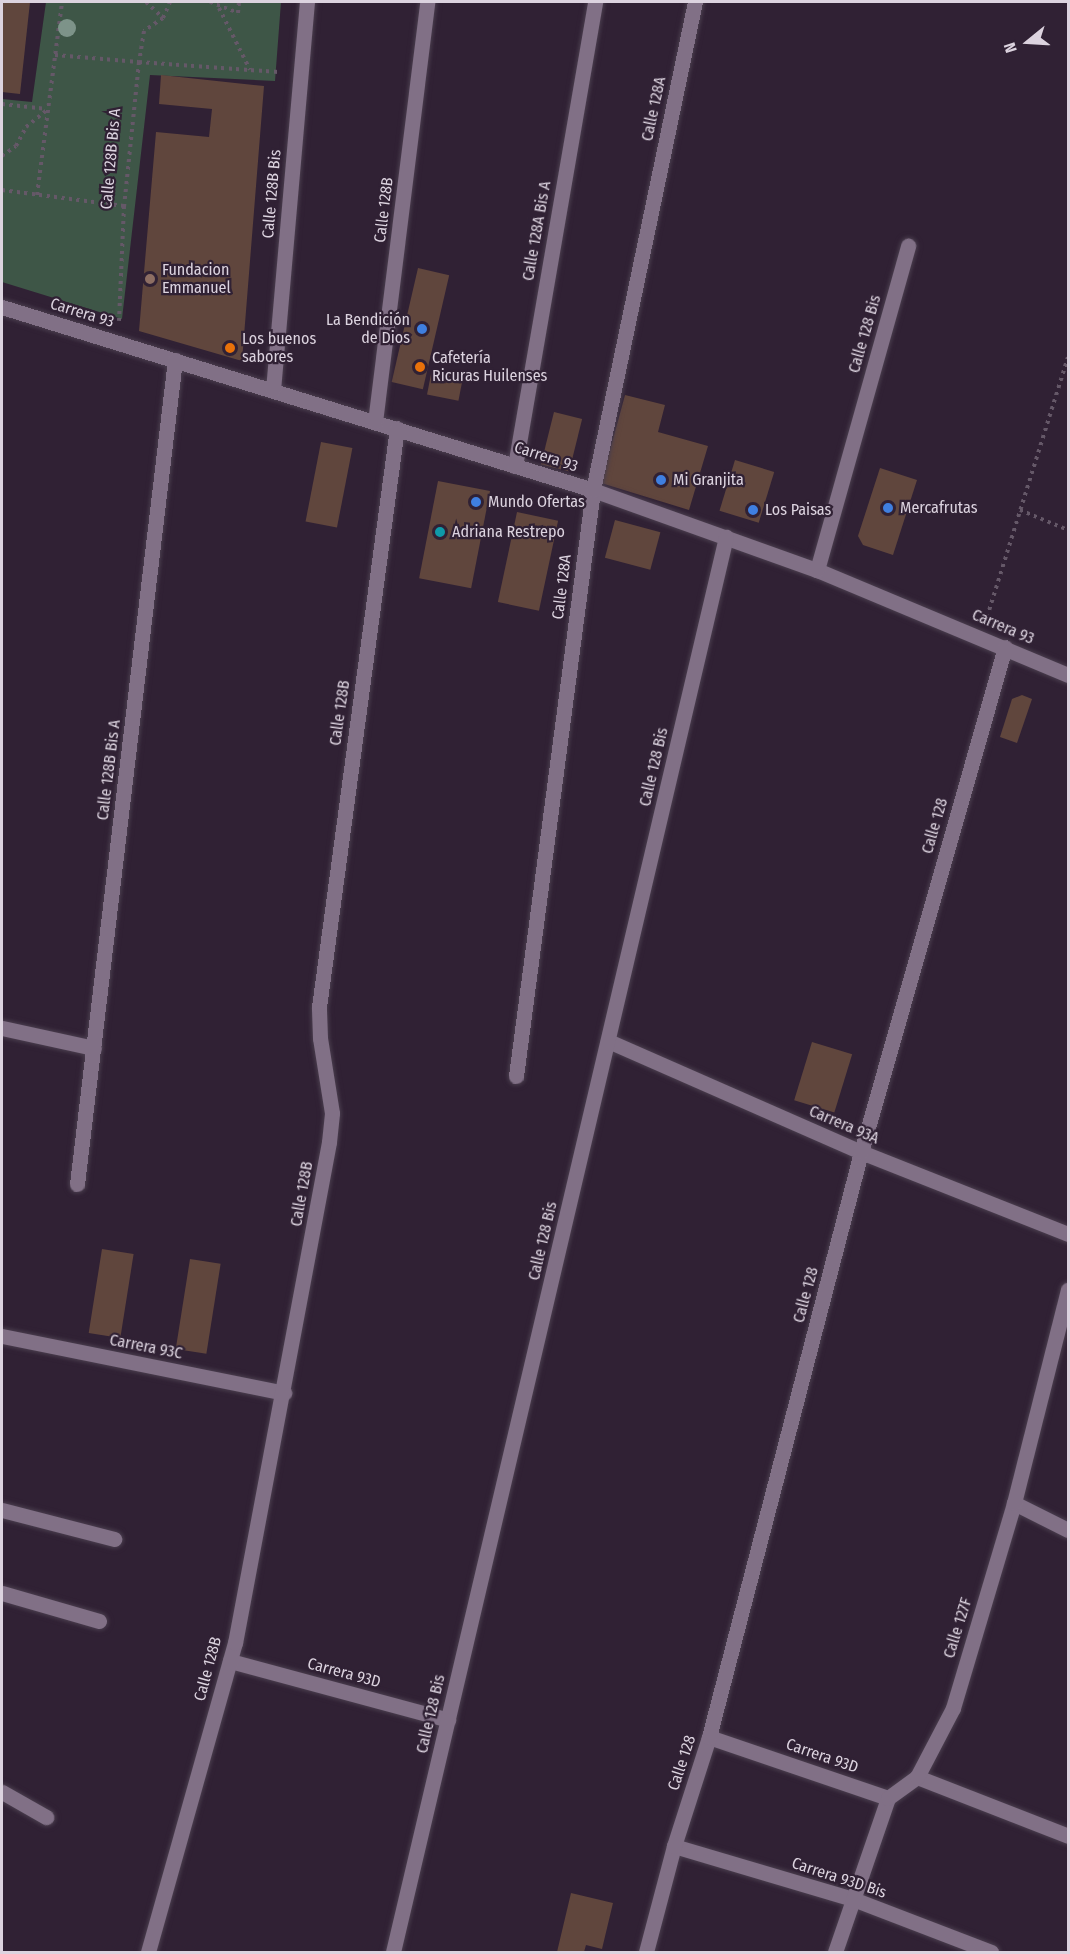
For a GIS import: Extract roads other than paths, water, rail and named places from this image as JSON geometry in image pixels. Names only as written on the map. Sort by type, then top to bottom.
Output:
[{"type":"street","name":"Calle 128B Bis","points":[[273,390],[307,2]]},
{"type":"street","name":"Calle 128B","points":[[375,422],[427,2]]},
{"type":"street","name":"Calle 128A Bis A","points":[[515,466],[595,2]]},
{"type":"street","name":"Calle 128A","points":[[516,1076],[593,490],[695,2]]},
{"type":"street","name":"Calle 128 Bis","points":[[817,570],[908,246]]},
{"type":"street","name":"Carrera 93","points":[[2,307],[593,490],[817,570],[1068,675]]},
{"type":"street","name":"Calle 128B Bis A","points":[[77,1184],[176,360]]},
{"type":"street","name":"Calle 128B","points":[[148,1953],[230,1660],[284,1393],[329,1142],[332,1113],[320,1038],[319,1007],[397,428]]},
{"type":"street","name":"Calle 128 Bis","points":[[393,1953],[726,537]]},
{"type":"street","name":"Calle 128","points":[[646,1953],[674,1846],[710,1737],[861,1152],[1005,647]]},
{"type":"street","points":[[2,1028],[94,1048]]},
{"type":"street","name":"Carrera 93A","points":[[608,1041],[861,1152],[1068,1234]]},
{"type":"street","name":"Calle 127F","points":[[888,1798],[917,1777],[953,1708],[1014,1503],[1068,1290]]},
{"type":"street","name":"Carrera 93C","points":[[2,1336],[284,1393]]},
{"type":"street","points":[[1014,1503],[1068,1530]]},
{"type":"street","points":[[2,1510],[114,1539]]},
{"type":"street","points":[[2,1593],[99,1621]]},
{"type":"street","name":"Carrera 93D","points":[[230,1660],[448,1720]]},
{"type":"street","name":"Carrera 93D","points":[[710,1737],[888,1798]]},
{"type":"street","points":[[917,1777],[1068,1836]]},
{"type":"street","points":[[2,1792],[46,1817]]},
{"type":"street","points":[[835,1953],[888,1798]]},
{"type":"street","name":"Carrera 93D Bis","points":[[674,1846],[852,1899],[991,1953]]},
{"type":"place","name":"Fundacion Emmanuel","points":[[150,279]]},
{"type":"place","name":"La Bendición de Dios","points":[[422,329]]},
{"type":"place","name":"Los buenos sabores","points":[[230,348]]},
{"type":"place","name":"Cafetería Ricuras Huilenses","points":[[420,367]]},
{"type":"place","name":"Mi Granjita","points":[[661,480]]},
{"type":"place","name":"Mundo Ofertas","points":[[476,502]]},
{"type":"place","name":"Mercafrutas","points":[[888,508]]},
{"type":"place","name":"Los Paisas","points":[[753,510]]},
{"type":"place","name":"Adriana Restrepo","points":[[440,532]]}]
